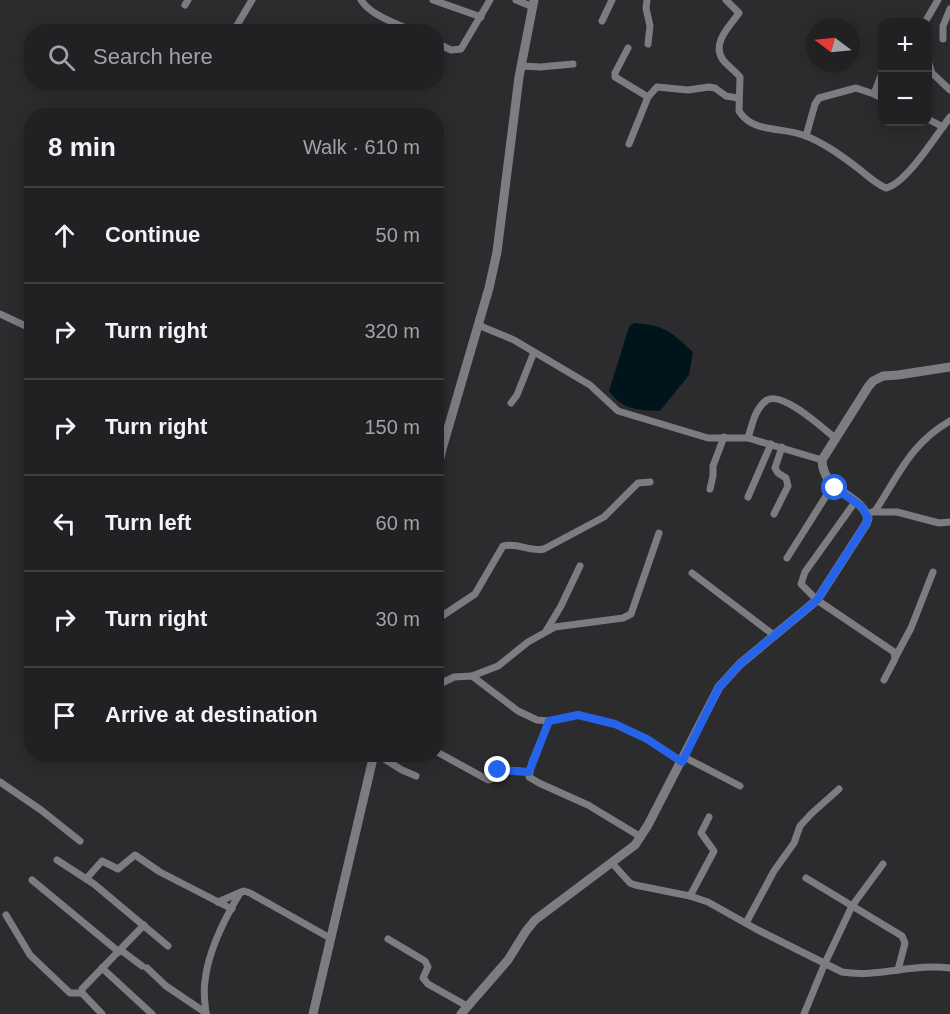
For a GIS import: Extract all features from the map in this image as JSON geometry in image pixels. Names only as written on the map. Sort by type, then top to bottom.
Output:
[{"type":"street","points":[[238,24],[252,0]]},
{"type":"street","points":[[361,0],[376,13],[398,24]]},
{"type":"street","points":[[433,0],[481,17]]},
{"type":"street","points":[[456,56],[490,0]]},
{"type":"street","points":[[444,447],[497,252],[521,66],[534,4],[516,0]]},
{"type":"street","points":[[602,21],[612,0]]},
{"type":"street","points":[[647,0],[646,8],[650,26],[648,44]]},
{"type":"street","points":[[726,0],[739,13],[721,38],[719,51],[723,60],[740,77],[739,111],[748,122],[806,136],[840,155],[886,188],[895,184],[916,163],[950,117]]},
{"type":"street","points":[[927,18],[935,1]]},
{"type":"street","points":[[943,39],[943,26],[950,9]]},
{"type":"street","points":[[444,47],[451,50],[462,48]]},
{"type":"street","points":[[628,48],[615,77],[648,97]]},
{"type":"street","points":[[521,66],[573,64]]},
{"type":"street","points":[[931,72],[950,90]]},
{"type":"street","points":[[874,94],[878,84]]},
{"type":"street","points":[[629,144],[648,97],[654,89],[660,87],[682,90],[709,87],[715,88],[726,96],[738,98]]},
{"type":"street","points":[[806,136],[814,104],[819,98],[856,88],[878,96]]},
{"type":"street","points":[[932,122],[943,127]]},
{"type":"street","points":[[0,314],[24,326]]},
{"type":"street","points":[[478,325],[514,340],[590,385],[618,411],[708,438],[748,438],[822,460]]},
{"type":"street","points":[[511,403],[517,395],[534,352]]},
{"type":"street","points":[[950,367],[878,377],[868,387],[822,460],[826,475],[833,485],[871,512],[897,512],[939,523],[950,522]]},
{"type":"street","points":[[748,438],[755,416],[767,400],[773,399],[797,408],[836,439]]},
{"type":"street","points":[[388,939],[425,961],[428,967],[423,978],[464,1010],[508,960],[535,920],[635,845],[683,759],[719,687],[740,664],[817,600],[911,452],[929,435],[950,421]]},
{"type":"street","points":[[710,489],[713,476],[712,466],[724,437]]},
{"type":"street","points":[[748,497],[771,444]]},
{"type":"street","points":[[774,514],[788,486],[786,478],[775,468],[783,447]]},
{"type":"street","points":[[444,615],[475,594],[503,546],[511,544],[537,550],[555,544],[604,517],[638,483],[650,482]]},
{"type":"street","points":[[788,558],[833,485]]},
{"type":"street","points":[[855,502],[802,577],[802,587],[817,600],[889,648],[896,656]]},
{"type":"street","points":[[444,682],[454,677],[472,676],[498,666],[519,647],[555,627],[622,618],[631,614],[660,533]]},
{"type":"street","points":[[546,631],[580,566]]},
{"type":"street","points":[[884,680],[911,628],[933,572]]},
{"type":"street","points":[[692,573],[775,636]]},
{"type":"street","points":[[472,676],[518,711],[537,720],[549,721],[578,715],[615,724],[740,786]]},
{"type":"street","points":[[549,721],[529,777],[588,805],[641,837]]},
{"type":"street","points":[[444,756],[488,780],[492,779],[499,769],[529,772]]},
{"type":"street","points":[[313,1014],[373,762]]},
{"type":"street","points":[[388,762],[416,777]]},
{"type":"street","points":[[0,782],[80,841]]},
{"type":"street","points":[[746,923],[768,880],[794,843],[800,826],[839,789]]},
{"type":"street","points":[[690,896],[714,851],[701,833],[709,817]]},
{"type":"street","points":[[86,879],[102,861],[118,869],[135,855],[160,872],[232,909]]},
{"type":"street","points":[[57,860],[86,879],[168,946]]},
{"type":"street","points":[[612,863],[630,883],[708,902],[848,973],[929,968],[950,969]]},
{"type":"street","points":[[804,1014],[852,906],[883,864]]},
{"type":"street","points":[[806,878],[902,936],[905,943],[898,970]]},
{"type":"street","points":[[32,880],[145,967],[166,986],[206,1014]]},
{"type":"street","points":[[218,902],[242,892],[250,892],[330,938]]},
{"type":"street","points":[[206,1014],[204,989],[206,972],[216,941],[242,892]]},
{"type":"street","points":[[6,915],[30,955],[70,993],[82,993],[102,1014]]},
{"type":"street","points":[[82,993],[85,985],[144,925]]},
{"type":"street","points":[[102,968],[152,1014]]},
{"type":"water","points":[[634,323],[667,331],[693,352],[689,375],[660,411],[631,408],[619,402],[609,391],[629,327]]},
{"type":"route","points":[[498,770],[529,772],[549,721],[578,715],[615,724],[647,739],[682,762],[719,687],[740,664],[817,600],[866,524],[868,518],[862,507],[835,488]]}]
